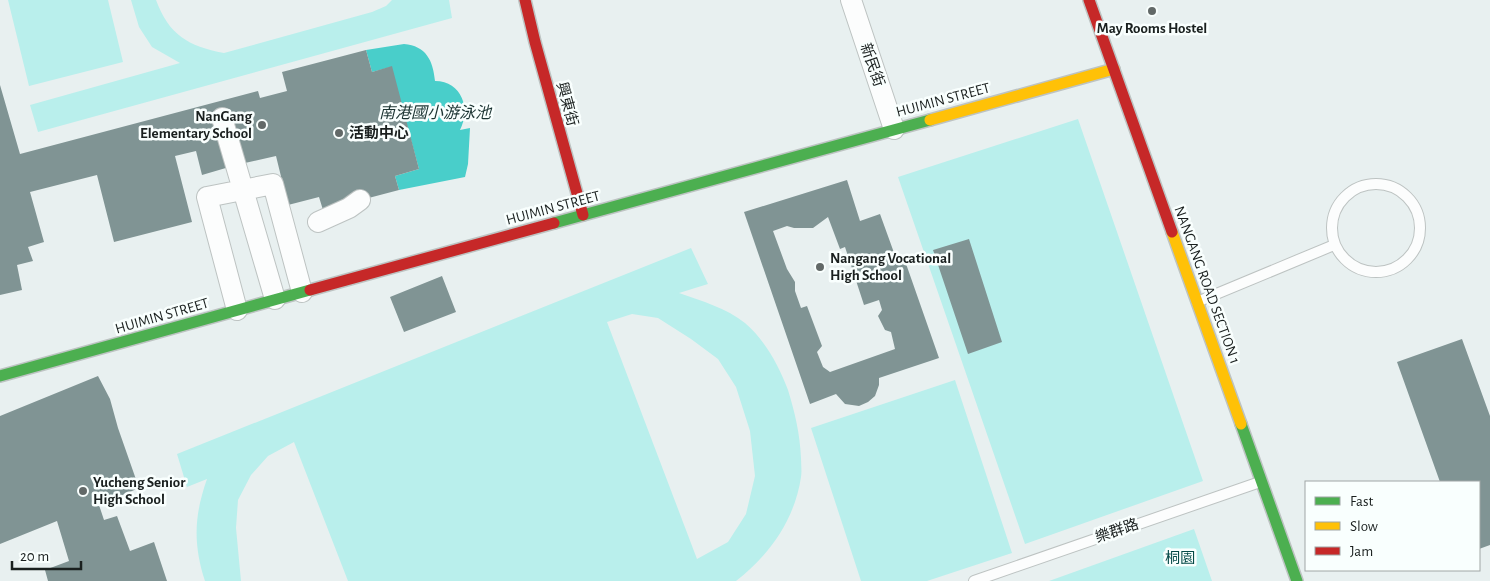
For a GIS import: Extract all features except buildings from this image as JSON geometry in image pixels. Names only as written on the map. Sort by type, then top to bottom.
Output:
[{"type":"street","name":"興東街","points":[[525,0],[582,215]]},
{"type":"street","name":"新民街","points":[[850,0],[894,129]]},
{"type":"street","name":"NANGANG ROAD SECTION 1","points":[[1089,0],[1297,581]]},
{"type":"street","name":"HUIMIN STREET","points":[[0,376],[1114,68]]},
{"type":"street","points":[[222,118],[275,299]]},
{"type":"street","points":[[237,310],[207,197],[273,184],[302,292]]},
{"type":"street","points":[[318,222],[349,208],[360,200]]},
{"type":"lane","points":[[1366,184],[1392,185],[1412,200],[1422,224],[1417,249],[1399,267],[1374,273],[1350,265],[1334,245],[1332,219],[1344,196],[1366,184]]},
{"type":"lane","points":[[1197,302],[1334,245]]},
{"type":"lane","name":"樂群路","points":[[974,581],[1261,482]]},
{"type":"green space","points":[[8,0],[108,0],[123,62],[29,86]]},
{"type":"green space","points":[[131,0],[156,0],[167,22],[181,37],[200,47],[224,53],[372,12],[386,6],[392,0],[449,0],[452,18],[38,132],[30,105],[180,63],[152,47],[139,27]]},
{"type":"green space","points":[[1078,119],[1203,481],[1025,544],[898,177]]},
{"type":"green space","points":[[691,248],[708,284],[679,293],[714,305],[738,318],[759,337],[771,354],[788,390],[795,415],[800,449],[801,477],[793,507],[779,535],[759,560],[736,581],[348,581],[294,442],[268,456],[251,475],[238,500],[236,528],[241,581],[205,581],[198,555],[197,518],[207,479],[187,487],[177,454]],"holes":[[[632,314],[658,318],[718,359],[736,387],[750,431],[755,476],[746,514],[728,542],[697,559],[607,322]]]},
{"type":"green space","points":[[955,380],[1012,553],[927,581],[861,581],[811,428]]},
{"type":"green space","name":"桐園","points":[[1194,529],[1212,581],[1049,581]]},
{"type":"water","name":"南港國小游泳池","points":[[404,44],[412,45],[423,51],[430,61],[435,81],[444,82],[452,86],[462,98],[465,113],[460,130],[470,128],[468,164],[465,177],[399,190],[395,176],[419,169],[391,67],[372,72],[366,50]]},
{"type":"traffic: fast","points":[[554,223],[930,120]]},
{"type":"traffic: fast","points":[[0,376],[310,290]]},
{"type":"traffic: fast","points":[[1241,424],[1297,581]]},
{"type":"traffic: slow","points":[[930,120],[1114,69]]},
{"type":"traffic: slow","points":[[1172,232],[1241,424]]},
{"type":"traffic: jam","points":[[525,0],[583,215]]},
{"type":"traffic: jam","points":[[1089,0],[1172,232]]},
{"type":"traffic: jam","points":[[310,290],[554,223]]},
{"type":"place","name":"May Rooms Hostel","points":[[1152,11]]},
{"type":"place","name":"NanGang Elementary School","points":[[262,125]]},
{"type":"place","name":"活動中心","points":[[339,133]]},
{"type":"place","name":"Nangang Vocational High School","points":[[820,267]]},
{"type":"place","name":"Yucheng Senior High School","points":[[83,491]]}]
